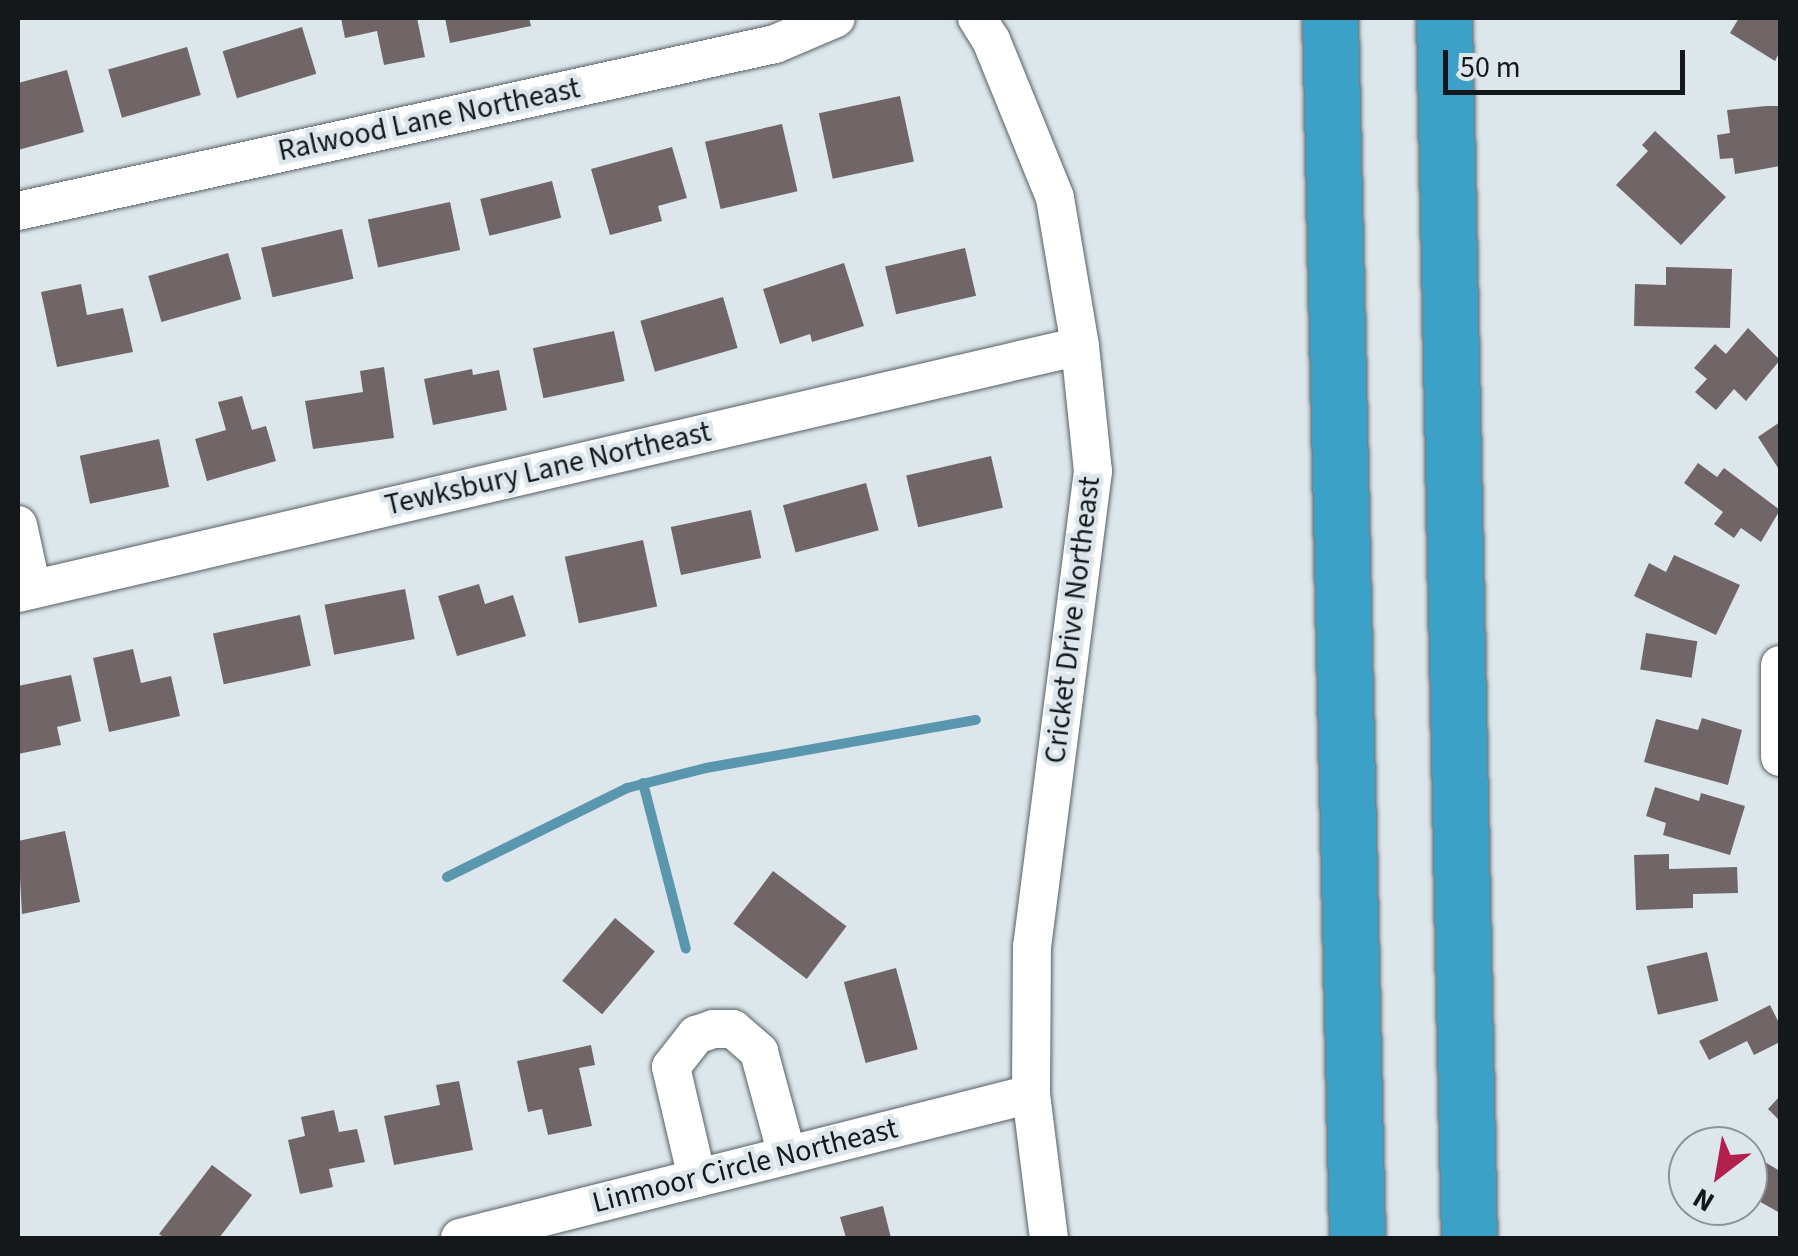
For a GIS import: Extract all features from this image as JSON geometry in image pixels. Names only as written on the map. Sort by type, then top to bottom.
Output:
[{"type":"highway","points":[[1330,18],[1358,1238]]},
{"type":"highway","points":[[1444,18],[1470,1238]]},
{"type":"street","name":"Ralwood Lane Northeast","points":[[18,211],[775,44],[836,18]]},
{"type":"street","name":"Cricket Drive Northeast","points":[[977,18],[991,40],[1055,198],[1080,346],[1093,472],[1032,946],[1031,1094],[1049,1238]]},
{"type":"street","name":"Tewksbury Lane Northeast","points":[[25,591],[1080,346]]},
{"type":"street","points":[[18,525],[25,591]]},
{"type":"street","points":[[1780,664],[1780,758]]},
{"type":"street","points":[[697,1178],[672,1067],[696,1035],[712,1029],[733,1029],[760,1052],[787,1155]]},
{"type":"street","name":"Linmoor Circle Northeast","points":[[460,1238],[1031,1094]]},
{"type":"building","points":[[341,18],[417,18],[425,57],[384,65],[377,31],[345,38]]},
{"type":"building","points":[[445,18],[529,18],[531,26],[450,43]]},
{"type":"building","points":[[1739,18],[1780,18],[1780,51],[1775,61],[1730,33]]},
{"type":"building","points":[[302,27],[316,74],[237,98],[223,51]]},
{"type":"building","points":[[187,47],[201,95],[122,118],[108,70]]},
{"type":"building","points":[[67,70],[84,132],[18,150],[18,83]]},
{"type":"building","points":[[900,96],[914,162],[833,179],[819,113]]},
{"type":"building","points":[[1780,106],[1780,166],[1735,174],[1733,158],[1720,159],[1717,135],[1730,133],[1727,110]]},
{"type":"building","points":[[782,124],[798,191],[721,209],[705,142]]},
{"type":"building","points":[[1655,131],[1726,197],[1681,245],[1616,185],[1648,151],[1642,145]]},
{"type":"building","points":[[672,147],[687,198],[658,206],[662,221],[610,235],[591,169]]},
{"type":"building","points":[[552,181],[561,218],[489,236],[480,199]]},
{"type":"building","points":[[450,202],[460,250],[378,267],[368,219]]},
{"type":"building","points":[[342,229],[353,279],[273,297],[261,248]]},
{"type":"building","points":[[965,248],[976,296],[896,314],[885,266]]},
{"type":"building","points":[[228,253],[241,299],[161,322],[148,276]]},
{"type":"building","points":[[844,263],[864,326],[812,342],[810,334],[780,344],[763,289]]},
{"type":"building","points":[[1666,267],[1732,269],[1730,328],[1634,326],[1635,284],[1666,285]]},
{"type":"building","points":[[81,284],[87,315],[123,308],[133,352],[57,367],[41,292]]},
{"type":"building","points":[[723,297],[738,348],[655,372],[640,321]]},
{"type":"building","points":[[1748,328],[1780,360],[1746,401],[1734,389],[1716,410],[1695,392],[1707,379],[1694,368],[1715,344],[1726,354]]},
{"type":"building","points":[[614,331],[625,381],[543,398],[533,348]]},
{"type":"building","points":[[384,367],[394,438],[313,449],[305,401],[363,392],[360,371]]},
{"type":"building","points":[[472,369],[473,375],[499,370],[507,410],[433,425],[424,379]]},
{"type":"building","points":[[242,396],[252,430],[266,426],[276,461],[207,481],[195,439],[226,430],[218,402]]},
{"type":"building","points":[[1780,422],[1780,471],[1758,437]]},
{"type":"building","points":[[159,439],[169,487],[90,504],[80,456]]},
{"type":"building","points":[[991,456],[1003,508],[918,527],[906,476]]},
{"type":"building","points":[[1698,463],[1717,477],[1724,468],[1780,510],[1761,542],[1741,528],[1734,538],[1714,524],[1723,512],[1684,483]]},
{"type":"building","points":[[866,483],[879,530],[796,553],[783,505]]},
{"type":"building","points":[[751,510],[761,558],[681,575],[671,527]]},
{"type":"building","points":[[643,540],[657,607],[579,623],[565,557]]},
{"type":"building","points":[[1674,555],[1740,585],[1716,635],[1634,596],[1649,563],[1666,572]]},
{"type":"building","points":[[479,584],[485,604],[513,595],[526,636],[457,656],[438,596]]},
{"type":"building","points":[[405,589],[415,639],[334,655],[325,605]]},
{"type":"building","points":[[300,615],[311,666],[224,684],[213,634]]},
{"type":"building","points":[[1646,633],[1697,641],[1692,678],[1640,670]]},
{"type":"building","points":[[133,649],[141,683],[171,676],[180,716],[109,732],[93,658]]},
{"type":"building","points":[[71,675],[81,721],[57,727],[61,745],[18,754],[18,686]]},
{"type":"building","points":[[1702,718],[1742,730],[1728,785],[1644,762],[1656,719],[1698,730]]},
{"type":"building","points":[[1655,787],[1699,801],[1701,793],[1745,806],[1730,855],[1663,835],[1666,823],[1646,816]]},
{"type":"building","points":[[65,831],[80,902],[22,914],[18,841]]},
{"type":"building","points":[[1669,854],[1669,869],[1737,867],[1738,893],[1693,894],[1693,908],[1636,910],[1634,855]]},
{"type":"building","points":[[773,871],[846,926],[807,979],[733,924]]},
{"type":"building","points":[[615,918],[655,951],[602,1014],[562,981]]},
{"type":"building","points":[[1707,952],[1718,1001],[1658,1015],[1647,966]]},
{"type":"building","points":[[896,968],[918,1049],[866,1063],[844,982]]},
{"type":"building","points":[[1770,1005],[1780,1025],[1780,1042],[1754,1055],[1747,1041],[1709,1060],[1699,1041]]},
{"type":"building","points":[[591,1045],[595,1065],[579,1068],[592,1126],[548,1135],[542,1109],[528,1112],[517,1061]]},
{"type":"building","points":[[459,1081],[473,1150],[394,1165],[384,1116],[440,1105],[436,1085]]},
{"type":"building","points":[[1780,1096],[1780,1121],[1768,1109]]},
{"type":"building","points":[[334,1110],[339,1132],[357,1129],[365,1162],[329,1169],[333,1187],[300,1194],[288,1140],[305,1136],[301,1117]]},
{"type":"building","points":[[1768,1164],[1780,1171],[1780,1213],[1768,1206]]},
{"type":"building","points":[[212,1165],[252,1195],[219,1238],[165,1238],[159,1234]]},
{"type":"building","points":[[883,1206],[891,1238],[846,1238],[840,1217]]},
{"type":"waterway","points":[[447,877],[627,788],[706,768],[976,720]]},
{"type":"waterway","points":[[643,783],[686,949]]}]
